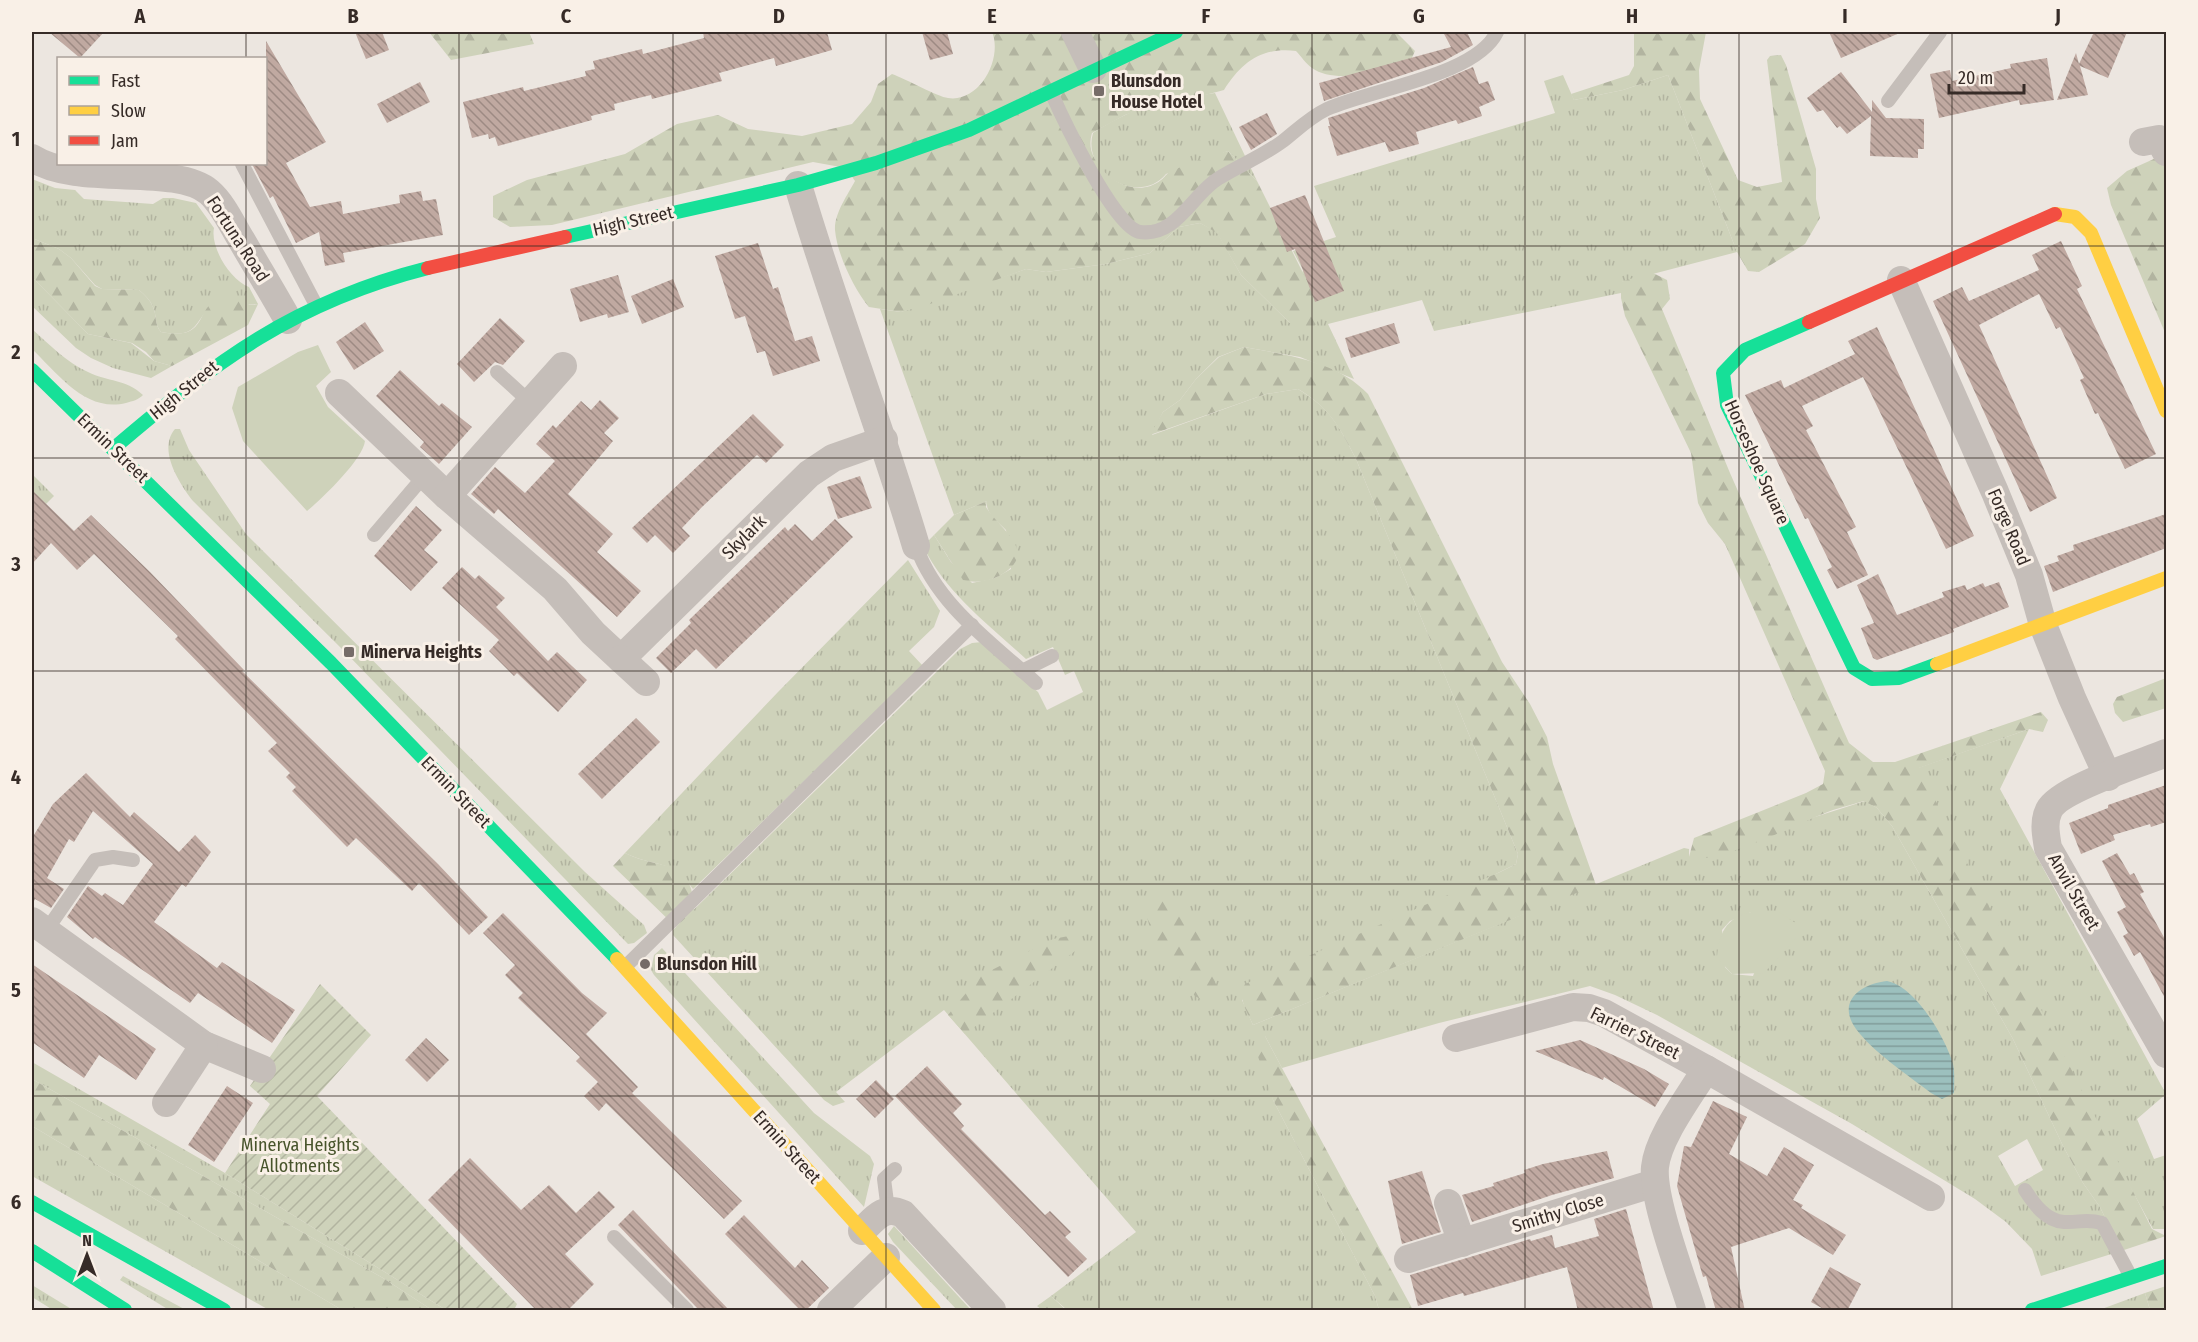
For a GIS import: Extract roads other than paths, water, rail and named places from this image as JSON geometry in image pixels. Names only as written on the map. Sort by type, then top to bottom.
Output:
[{"type":"main road","name":"High Street","points":[[114,448],[219,362],[316,305],[368,285],[444,264],[798,185],[926,147],[1051,92],[1093,69],[1176,32]]},
{"type":"main road","name":"Horseshoe Square","points":[[2166,411],[2091,233],[2082,219],[2066,213],[2053,213],[1745,350],[1723,373],[1727,405],[1854,668],[1872,678],[1899,678],[2166,578]]},
{"type":"main road","name":"Ermin Street","points":[[32,370],[114,448],[384,717],[625,967],[934,1311]]},
{"type":"main road","points":[[32,1202],[224,1311]]},
{"type":"main road","points":[[32,1251],[125,1311]]},
{"type":"main road","points":[[2032,1311],[2166,1266]]},
{"type":"street","points":[[1075,32],[1093,69]]},
{"type":"street","name":"Fortuna Road","points":[[32,158],[42,165],[69,172],[175,180],[202,186],[226,213],[288,320]]},
{"type":"street","points":[[798,185],[825,271],[884,440],[916,546]]},
{"type":"street","name":"Forge Road","points":[[1901,280],[2030,575],[2043,625],[2072,698],[2108,777]]},
{"type":"street","points":[[447,496],[563,366]]},
{"type":"street","points":[[339,393],[447,496],[548,582],[593,633],[646,682]]},
{"type":"street","name":"Skylark","points":[[621,659],[809,474],[833,458],[884,440]]},
{"type":"street","name":"Anvil Street","points":[[2166,753],[2069,792],[2049,810],[2045,827],[2048,848],[2166,1054]]},
{"type":"street","points":[[39,926],[204,1046],[262,1069]]},
{"type":"street","name":"Farrier Street","points":[[1456,1038],[1573,1007],[1589,1008],[1604,1013],[1931,1197]]},
{"type":"street","points":[[166,1103],[204,1046]]},
{"type":"street","points":[[1692,1311],[1655,1183],[1655,1167],[1658,1153],[1706,1070]]},
{"type":"street","name":"Smithy Close","points":[[1408,1259],[1655,1183]]},
{"type":"street","points":[[1448,1203],[1462,1243]]},
{"type":"street","points":[[862,1231],[878,1215],[888,1210],[907,1217],[992,1311]]},
{"type":"street","points":[[831,1311],[886,1257]]},
{"type":"lane","points":[[1051,92],[1069,131],[1113,208],[1125,224],[1137,232],[1150,232],[1168,226],[1216,179],[1282,142],[1326,109],[1448,69],[1473,57],[1492,42],[1497,32]]},
{"type":"lane","points":[[1888,101],[1941,32]]},
{"type":"lane","points":[[243,165],[316,305]]},
{"type":"lane","points":[[497,372],[531,403]]},
{"type":"lane","points":[[374,535],[425,475]]},
{"type":"lane","points":[[916,546],[935,587],[972,625],[1036,683]]},
{"type":"lane","points":[[625,967],[972,625]]},
{"type":"lane","points":[[1022,670],[1052,656]]},
{"type":"lane","points":[[39,926],[95,860],[113,856],[133,860]]},
{"type":"lane","points":[[888,1210],[884,1179],[895,1169]]},
{"type":"lane","points":[[2025,1190],[2044,1214],[2064,1222],[2087,1218],[2102,1223],[2131,1277]]},
{"type":"lane","points":[[614,1237],[687,1311]]},
{"type":"water","points":[[1887,981],[1898,985],[1919,1003],[1936,1027],[1953,1064],[1954,1093],[1942,1099],[1931,1093],[1881,1055],[1856,1029],[1849,1010],[1850,1002],[1860,990]]},
{"type":"place","name":"Blunsdon House Hotel","points":[[1099,91]]},
{"type":"place","name":"Minerva Heights","points":[[349,652]]},
{"type":"place","name":"Blunsdon Hill","points":[[645,964]]},
{"type":"park label","name":"Minerva Heights Allotments","points":[[300,1155]]}]
